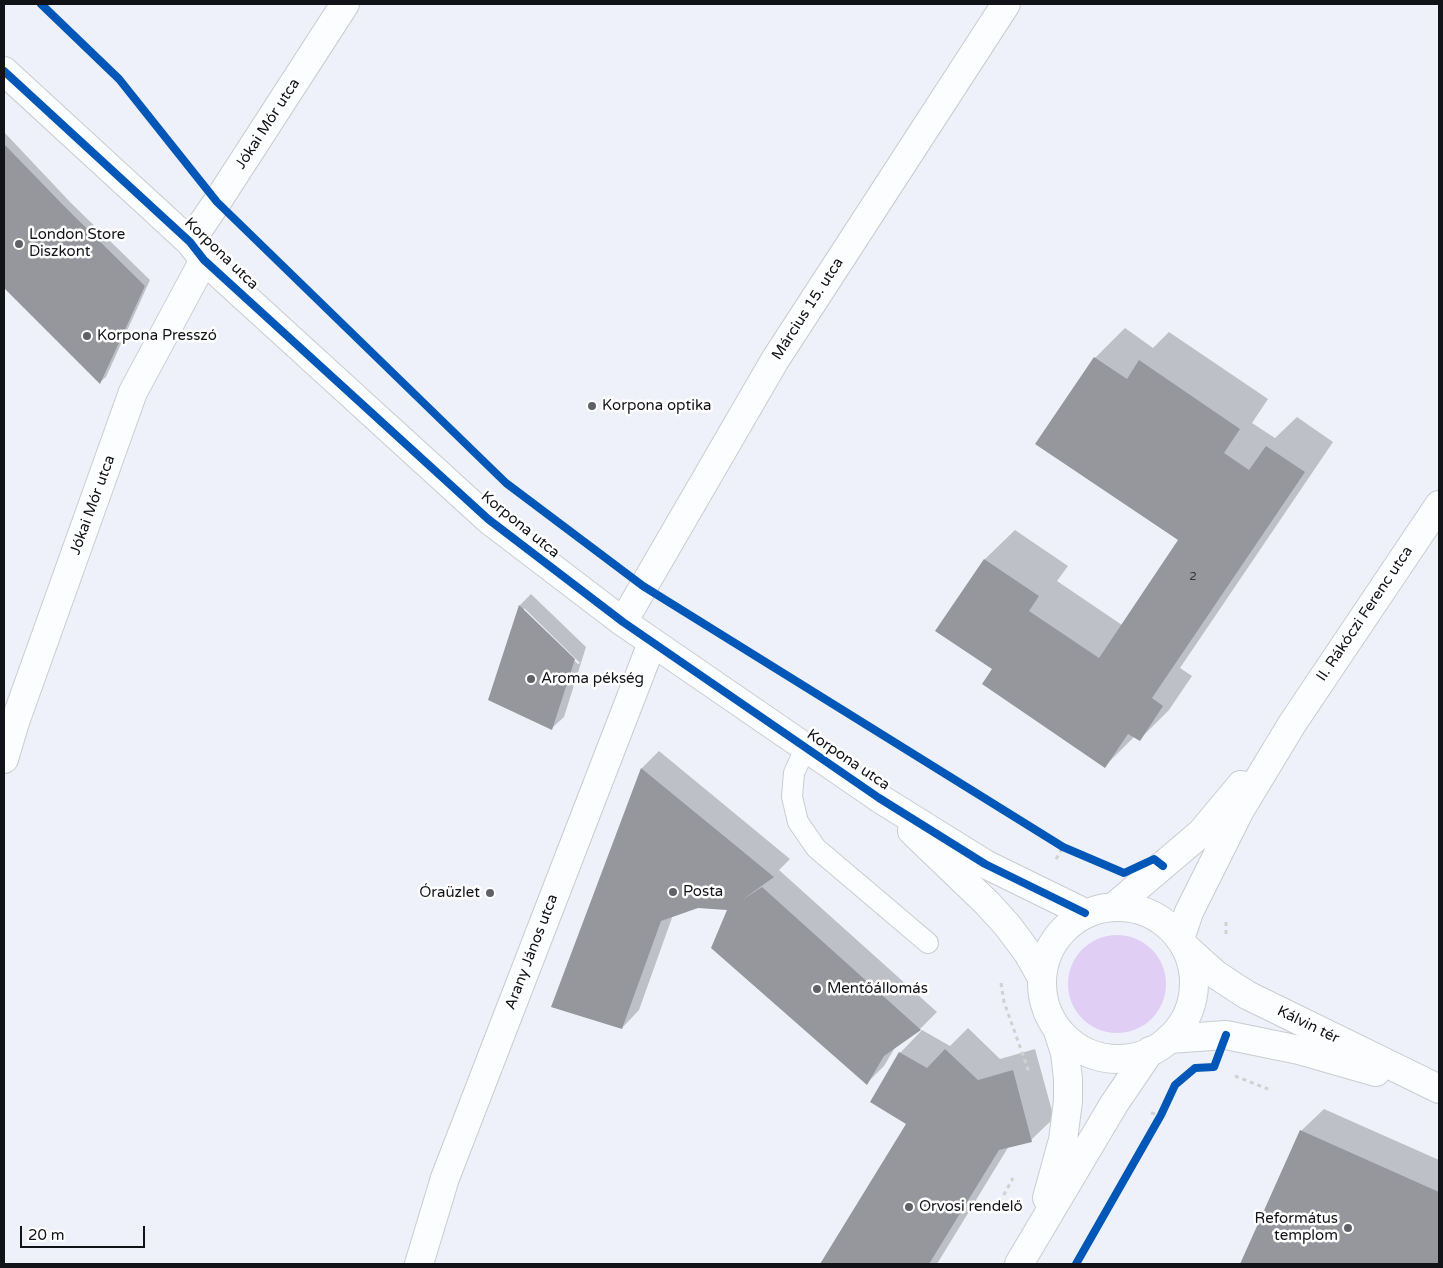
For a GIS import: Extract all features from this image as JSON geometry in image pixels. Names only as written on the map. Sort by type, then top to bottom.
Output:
[{"type":"street","name":"Jókai Mór utca","points":[[4,759],[10,720],[133,392],[197,251],[217,202],[345,4]]},
{"type":"street","name":"Március 15. utca","points":[[622,622],[774,360],[1006,4]]},
{"type":"street","name":"Korpona utca","points":[[4,71],[488,519],[622,622],[879,798],[985,864],[1085,913]]},
{"type":"street","name":"II. Rákóczi Ferenc utca","points":[[1182,943],[1189,912],[1240,810],[1292,724],[1439,505]]},
{"type":"street","name":"Arany János utca","points":[[418,1264],[445,1178],[652,643]]},
{"type":"street","name":"II. Rákóczi Ferenc utca","points":[[1115,906],[1201,833],[1292,724]]},
{"type":"street","name":"Korpona utca","points":[[879,798],[1001,918],[1028,953],[1041,976]]},
{"type":"street","points":[[1019,1264],[1114,1104],[1160,1045],[1182,1023],[1190,1005],[1194,986],[1192,966],[1182,943],[1162,920],[1140,909],[1115,906],[1085,913],[1064,928],[1048,950],[1041,976],[1044,1005],[1058,1031],[1065,1054],[1068,1101],[1063,1140],[1036,1235]]},
{"type":"street","name":"Kálvin tér","points":[[1182,943],[1215,974],[1248,995],[1439,1089]]},
{"type":"street","points":[[1058,1031],[1073,1045],[1091,1054],[1110,1058],[1131,1058],[1160,1045]]},
{"type":"street","name":"Kálvin tér","points":[[1160,1045],[1226,1035],[1299,1050],[1439,1089]]},
{"type":"lane","points":[[805,749],[794,773],[792,797],[798,822],[816,848],[928,944]]},
{"type":"path","points":[[1055,842],[1072,851]]},
{"type":"path","points":[[1226,1035],[1214,1067],[1268,1089]]},
{"type":"path","points":[[1156,1123],[1164,1108]]},
{"type":"shaded area","points":[[1117,935],[1136,939],[1152,949],[1162,965],[1166,984],[1162,1003],[1152,1019],[1136,1029],[1117,1033],[1098,1029],[1082,1019],[1072,1003],[1068,984],[1072,965],[1082,949],[1098,939]]},
{"type":"building","name":"Korpona Presszó","points":[[4,144],[145,286],[100,384],[4,288]]},
{"type":"building","points":[[1094,357],[1127,379],[1139,360],[1240,429],[1224,453],[1249,470],[1266,446],[1305,472],[1152,698],[1163,706],[1140,741],[1128,734],[1105,768],[982,684],[992,669],[935,631],[984,559],[1039,596],[1029,611],[1099,658],[1178,540],[1035,444]]},
{"type":"building","name":"Aroma pékség","points":[[519,605],[575,659],[552,730],[488,700]]},
{"type":"building","points":[[641,768],[774,877],[742,900],[762,887],[921,1030],[884,1056],[867,1085],[711,948],[727,910],[698,908],[661,921],[622,1029],[551,1007]]},
{"type":"building","name":"Orvosi rendelő","points":[[945,1049],[978,1080],[1013,1070],[1032,1142],[999,1150],[929,1264],[820,1264],[906,1124],[870,1102],[899,1052],[927,1068]]},
{"type":"building","name":"Református templom","points":[[1300,1130],[1439,1192],[1439,1264],[1240,1264]]},
{"type":"cycle path","points":[[41,4],[119,79],[217,202],[506,483],[643,586],[1063,847],[1124,873],[1154,859],[1163,866]]},
{"type":"cycle path","points":[[4,71],[190,242],[204,260],[488,519],[623,622],[879,798],[985,864],[1085,913]]},
{"type":"cycle path","points":[[1076,1264],[1161,1115],[1175,1085],[1195,1068],[1214,1067],[1226,1035]]},
{"type":"place","name":"London Store Diszkont","points":[[19,244]]},
{"type":"place","name":"Korpona Presszó","points":[[87,336]]},
{"type":"place","name":"Korpona optika","points":[[592,406]]},
{"type":"place","name":"Aroma pékség","points":[[531,679]]},
{"type":"place","name":"Posta","points":[[673,892]]},
{"type":"place","name":"Óraüzlet","points":[[490,893]]},
{"type":"place","name":"Mentőállomás","points":[[817,989]]},
{"type":"place","name":"Orvosi rendelő","points":[[909,1207]]},
{"type":"place","name":"Református templom","points":[[1348,1228]]}]
